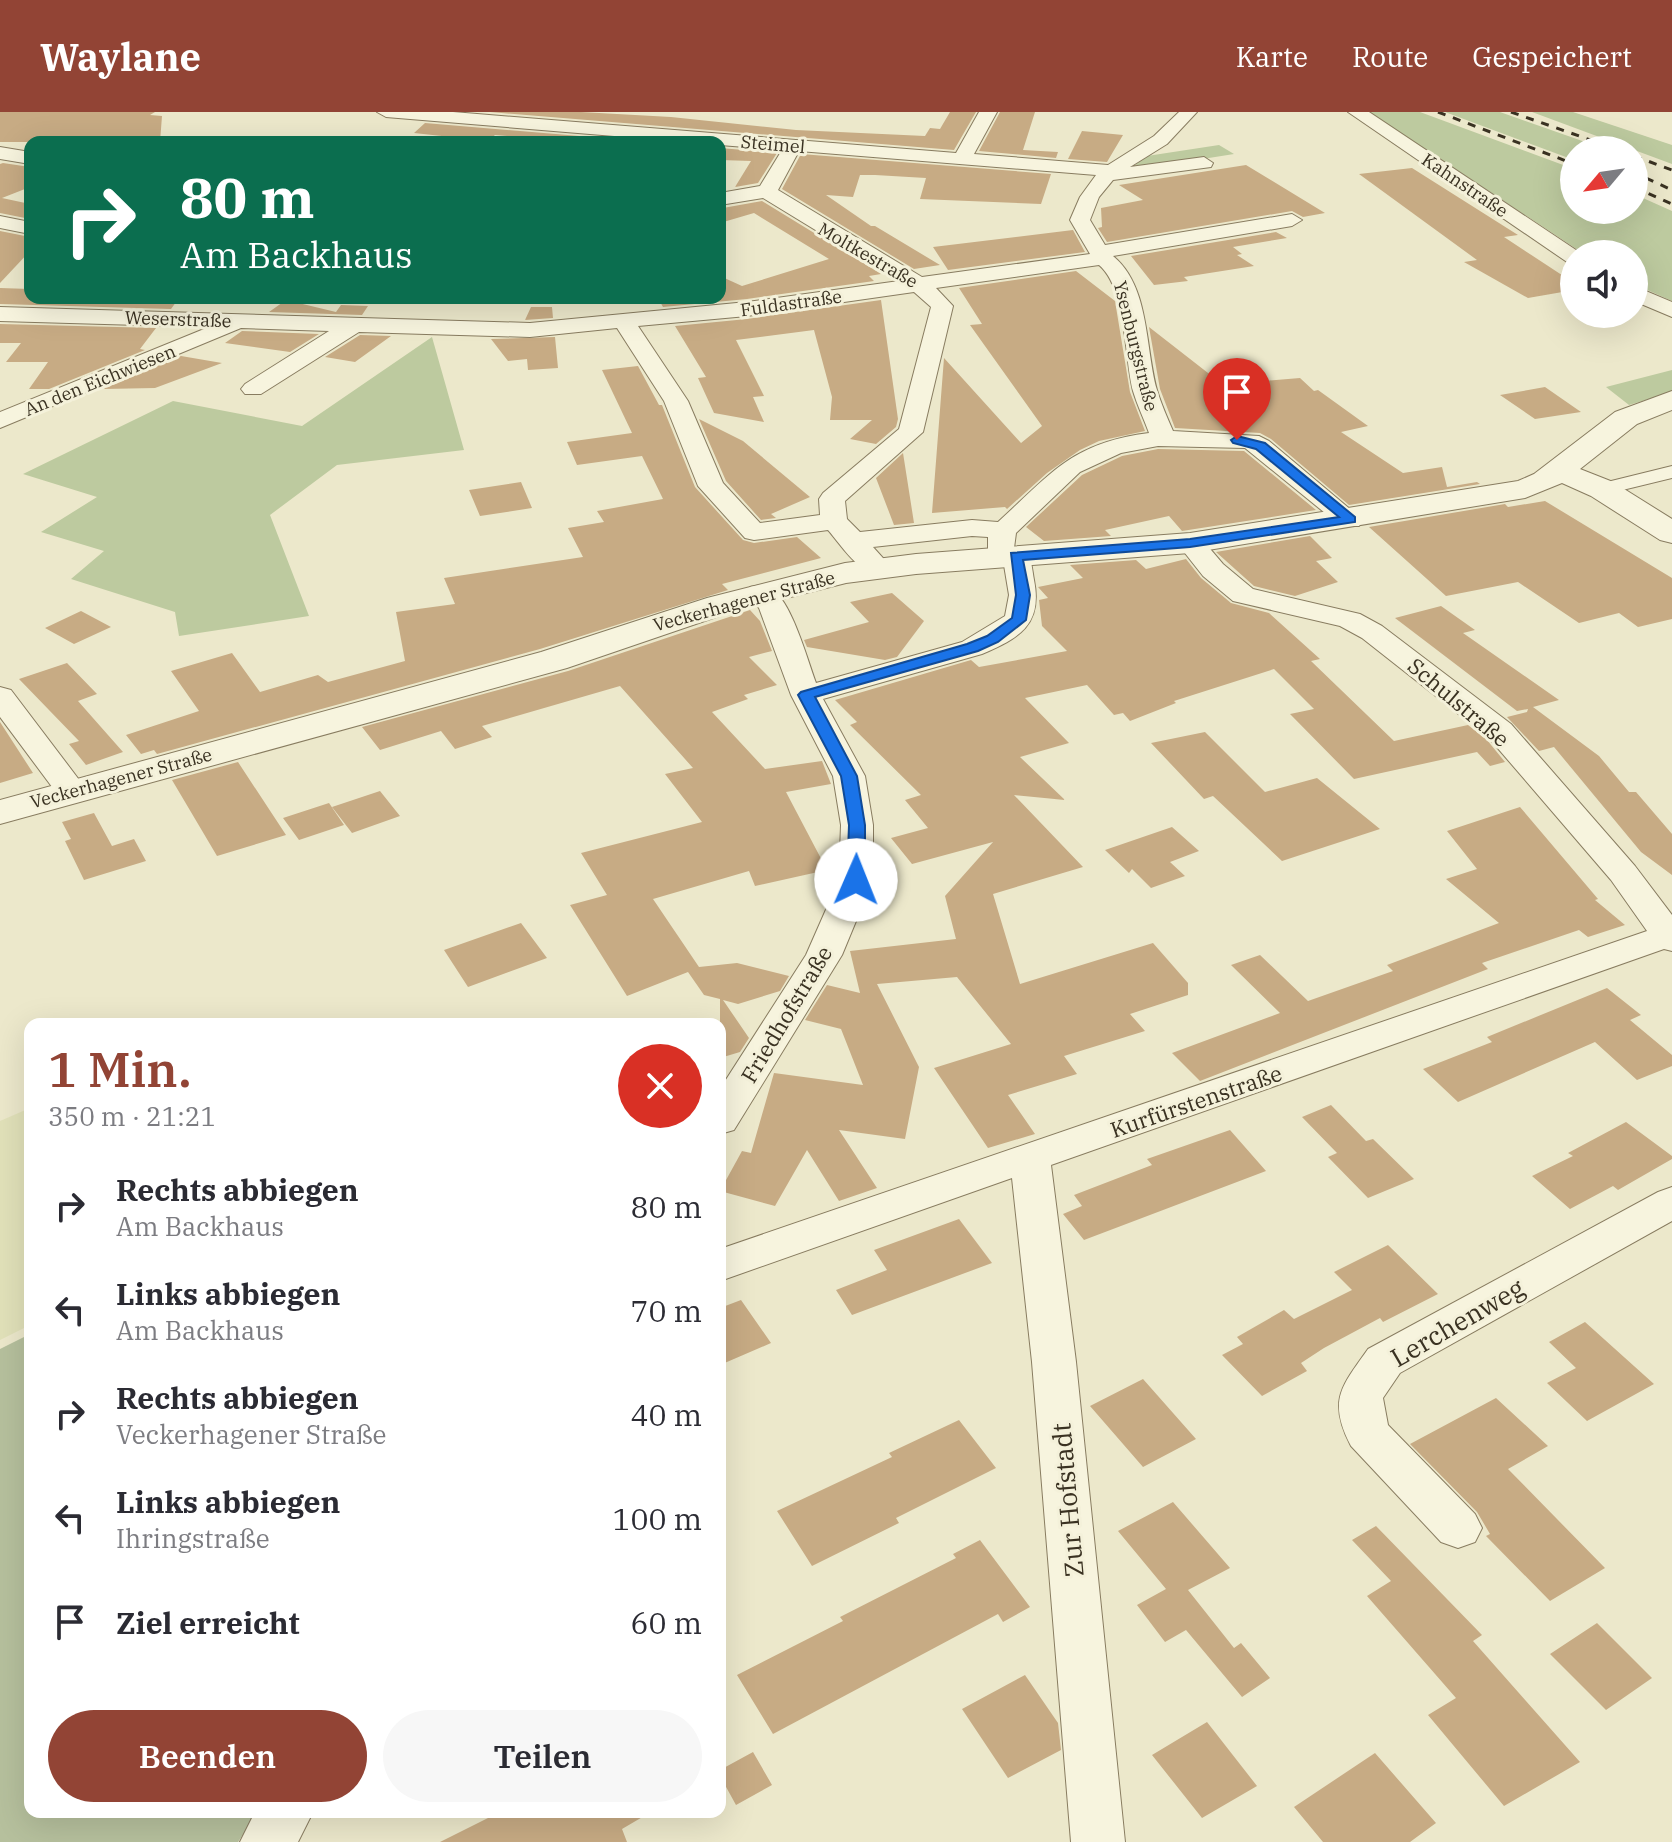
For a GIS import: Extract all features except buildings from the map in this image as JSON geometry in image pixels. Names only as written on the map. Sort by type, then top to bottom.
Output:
[{"type":"street","name":"Steimel","points":[[386,112],[675,136]]},
{"type":"street","points":[[962,158],[988,112]]},
{"type":"street","name":"Ysenburgstraße","points":[[1163,438],[1145,391],[1126,291],[1115,268],[1101,255],[1080,220],[1087,198],[1108,173],[1175,127],[1188,112]]},
{"type":"street","name":"Kahnstraße","points":[[1357,112],[1560,249]]},
{"type":"street","points":[[392,133],[416,114]]},
{"type":"street","name":"Steimel","points":[[726,140],[962,158],[1108,173]]},
{"type":"street","points":[[726,198],[767,191],[793,146]]},
{"type":"street","points":[[0,153],[24,157]]},
{"type":"street","points":[[1108,173],[1204,163]]},
{"type":"street","name":"Moltkestraße","points":[[767,191],[831,234],[922,284],[942,306],[911,432],[832,499],[834,521]]},
{"type":"street","name":"Fuldastraße","points":[[418,326],[530,330],[625,323],[922,284],[1292,220]]},
{"type":"street","points":[[0,222],[24,227]]},
{"type":"street","points":[[1648,299],[1672,310]]},
{"type":"street","points":[[399,304],[418,326]]},
{"type":"street","name":"Weserstraße","points":[[0,314],[184,309],[244,321],[418,326]]},
{"type":"street","name":"An den Eichwiesen","points":[[0,421],[244,321]]},
{"type":"street","points":[[625,323],[676,401],[711,486],[754,532],[834,521],[878,568]]},
{"type":"street","points":[[253,389],[355,324]]},
{"type":"street","name":"Veckerhagener Straße","points":[[0,812],[554,660],[760,593],[878,568],[1007,548],[1190,543],[1350,520],[1525,489],[1559,471],[1626,418],[1648,406],[1672,400]]},
{"type":"street","points":[[1007,548],[1070,468],[1109,450],[1163,438],[1250,441],[1350,520]]},
{"type":"street","points":[[1559,471],[1602,489],[1672,533]]},
{"type":"street","points":[[1602,489],[1672,472]]},
{"type":"street","points":[[1635,481],[1672,484]]},
{"type":"street","points":[[806,695],[972,648],[992,639],[1019,620],[1023,595],[1007,548],[972,528],[855,541]]},
{"type":"street","name":"Schulstraße","points":[[1190,543],[1213,570],[1243,595],[1350,620],[1372,632],[1474,709],[1500,731],[1623,873],[1671,936]]},
{"type":"street","name":"Friedhofstraße","points":[[726,1110],[824,955],[856,880],[857,825],[849,776],[806,695],[772,606],[760,593]]},
{"type":"street","points":[[0,696],[72,792]]},
{"type":"street","name":"Kurfürstenstraße","points":[[726,1263],[1671,936]]},
{"type":"street","name":"Zur Hofstadt","points":[[1030,1159],[1054,1362],[1098,1842]]},
{"type":"street","name":"Lerchenweg","points":[[1458,1528],[1367,1433],[1360,1396],[1384,1361],[1672,1202]]},
{"type":"street","points":[[267,1842],[282,1818]]},
{"type":"green space","points":[[1369,112],[1420,112],[1560,164],[1560,224],[1648,224],[1648,200],[1672,211],[1672,301],[1648,290],[1648,240],[1563,240]]},
{"type":"green space","points":[[1445,112],[1500,112],[1568,136],[1560,136],[1560,155]]},
{"type":"green space","points":[[1532,112],[1573,112],[1645,136],[1597,136]]},
{"type":"green space","points":[[1648,137],[1672,145],[1672,164],[1648,155]]},
{"type":"green space","points":[[1219,145],[1234,154],[1127,171],[1147,156]]},
{"type":"green space","points":[[432,337],[464,450],[337,465],[270,515],[309,616],[179,636],[175,612],[71,579],[104,551],[41,532],[97,497],[23,474],[173,401],[302,426]]},
{"type":"green space","points":[[1672,370],[1672,392],[1629,405],[1606,387]]},
{"type":"green space","points":[[24,1111],[24,1328],[0,1340],[0,1121]]},
{"type":"green space","points":[[24,1337],[24,1818],[254,1818],[238,1842],[0,1842],[0,1349]]},
{"type":"railway","points":[[1438,112],[1560,159]]},
{"type":"railway","points":[[1511,112],[1579,136]]},
{"type":"railway","points":[[1648,161],[1672,170]]},
{"type":"railway","points":[[1648,179],[1672,190]]},
{"type":"railway","points":[[1648,193],[1672,204]]},
{"type":"route","points":[[856,880],[857,825],[849,776],[806,695],[972,648],[992,639],[1019,620],[1023,595],[1016,556],[1190,543],[1350,520],[1260,446],[1237,440]]}]
